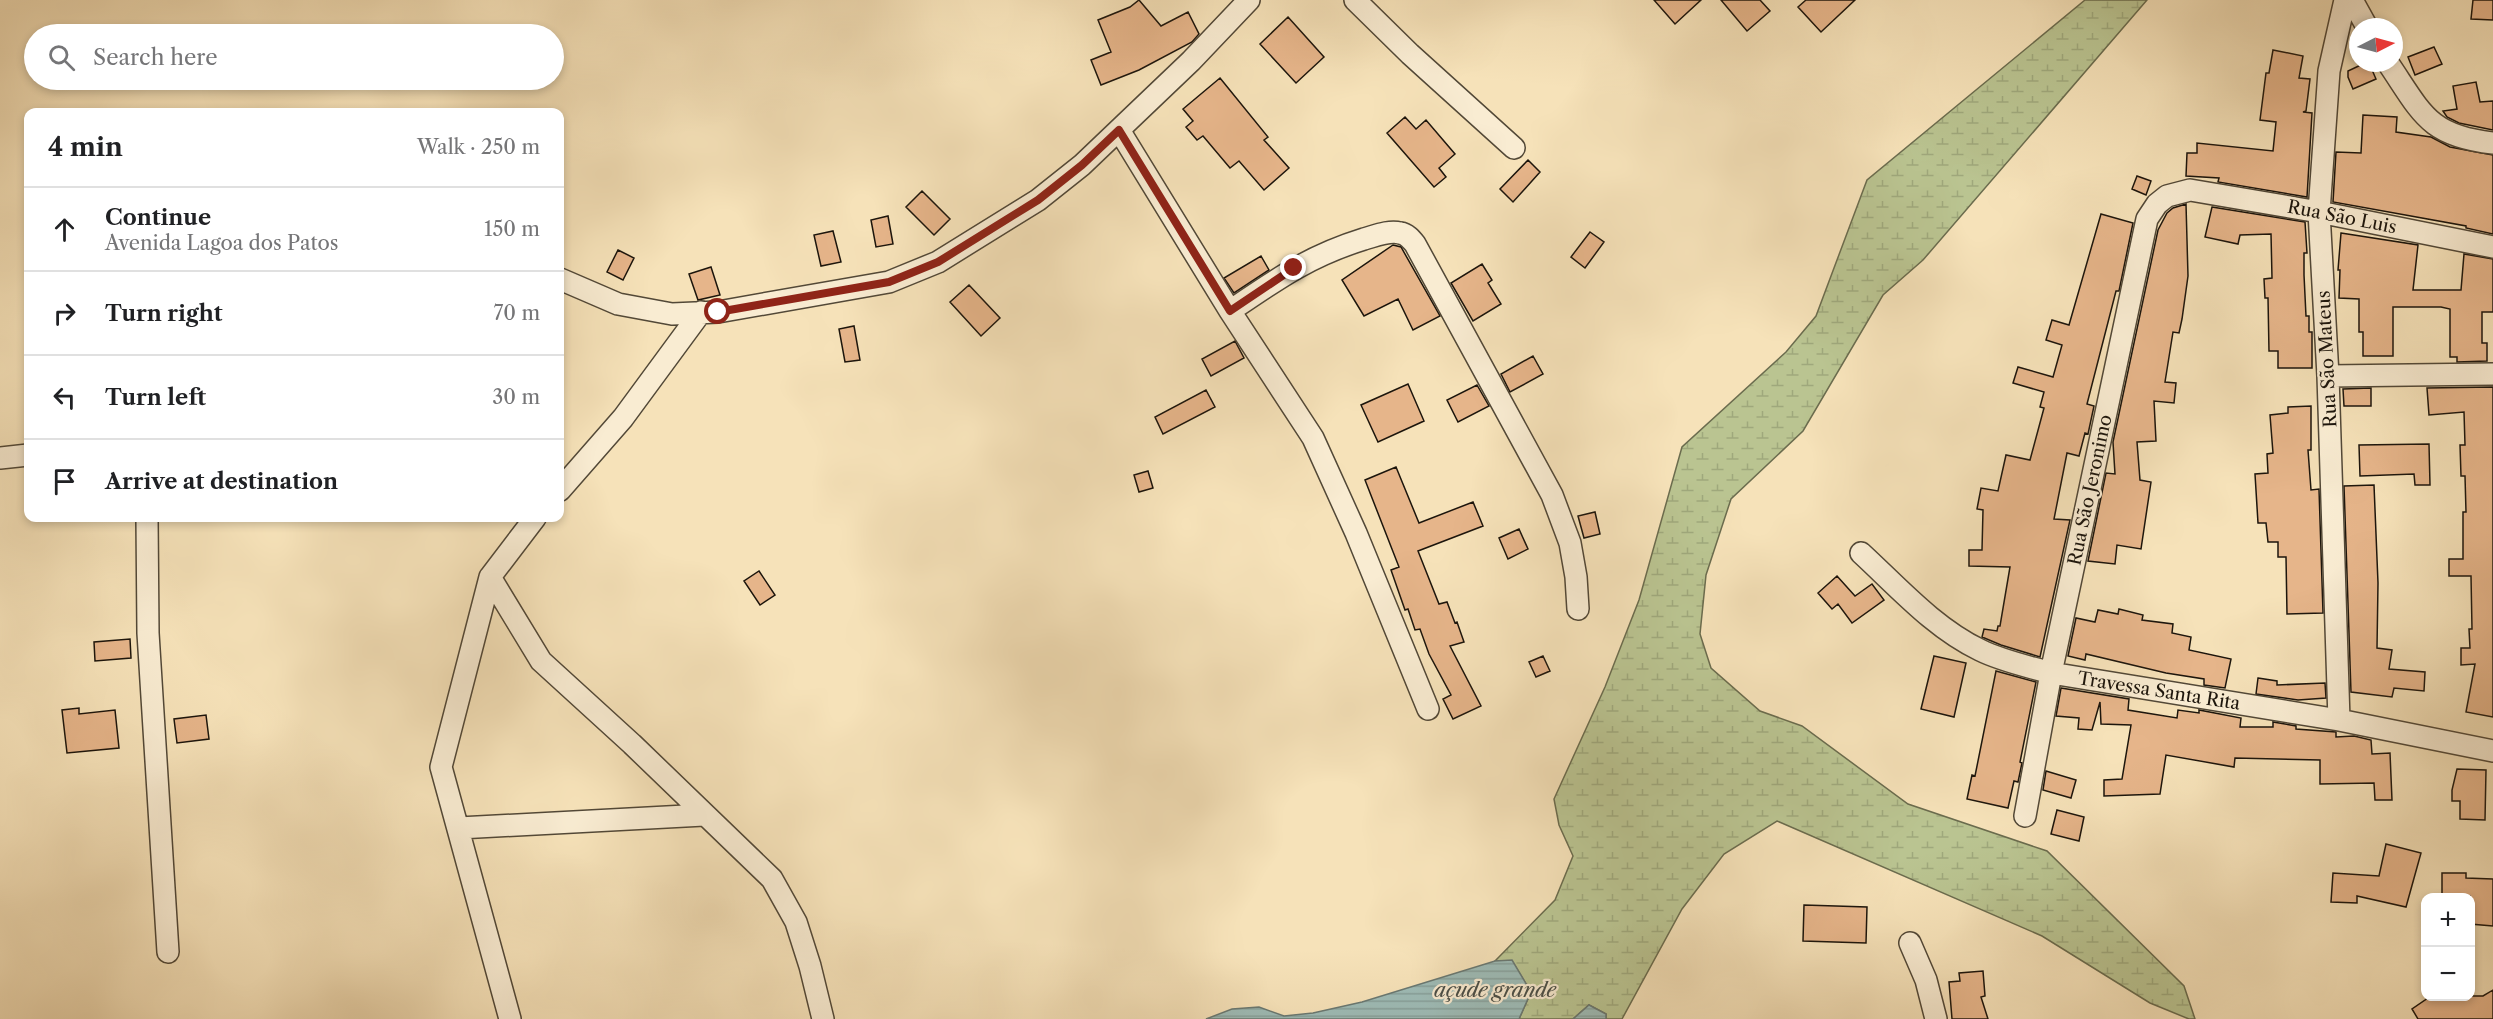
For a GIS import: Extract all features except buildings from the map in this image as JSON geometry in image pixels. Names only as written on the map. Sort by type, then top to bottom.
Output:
[{"type":"street","points":[[564,281],[618,304],[672,314],[718,312],[889,282],[938,262],[1038,200],[1082,165],[1191,61],[1249,0]]},
{"type":"street","points":[[1355,0],[1448,90],[1514,148]]},
{"type":"street","name":"Rua São Mateus","points":[[2339,720],[2328,376],[2319,212],[2329,71],[2345,0]]},
{"type":"street","points":[[2352,0],[2362,18]]},
{"type":"street","points":[[2394,72],[2417,106],[2436,127],[2467,140],[2493,143]]},
{"type":"street","points":[[1119,130],[1230,311],[1312,438],[1356,533],[1428,709]]},
{"type":"street","name":"Rua São Luis","points":[[2190,190],[2319,212],[2493,247]]},
{"type":"street","name":"Rua São Jeronimo","points":[[2025,816],[2051,673],[2147,219],[2157,204],[2167,196],[2190,190]]},
{"type":"street","points":[[1230,311],[1294,268],[1321,254],[1386,233],[1400,232],[1408,236],[1420,253],[1552,495],[1570,543],[1576,577],[1578,609]]},
{"type":"street","points":[[564,485],[623,418],[701,312]]},
{"type":"street","points":[[2328,376],[2493,374]]},
{"type":"street","points":[[0,458],[24,455]]},
{"type":"street","points":[[147,522],[148,633],[168,952]]},
{"type":"street","points":[[510,1019],[441,767],[490,577],[532,522]]},
{"type":"street","name":"Travessa Santa Rita","points":[[1861,553],[1947,631],[1980,650],[2051,673],[2339,720],[2493,751]]},
{"type":"street","points":[[490,577],[541,661],[632,744],[772,879],[796,922],[823,1019]]},
{"type":"street","points":[[459,828],[704,815]]},
{"type":"street","points":[[1910,943],[1926,980],[1936,1019]]},
{"type":"green space","points":[[2085,0],[2147,0],[1923,260],[1883,295],[1803,431],[1731,499],[1706,575],[1700,634],[1711,668],[1760,711],[1802,726],[1908,804],[2047,851],[2184,986],[2195,1019],[2189,1019],[2150,1003],[2042,936],[1777,821],[1724,854],[1682,909],[1622,1019],[1606,1019],[1606,1014],[1589,1005],[1573,1019],[1519,1019],[1531,992],[1512,961],[1495,961],[1555,900],[1573,856],[1559,825],[1554,799],[1605,687],[1639,600],[1682,447],[1786,352],[1816,316],[1867,180]]},
{"type":"water","name":"açude grande","points":[[1512,960],[1531,992],[1519,1019],[1206,1019],[1232,1009],[1259,1007],[1284,1016],[1313,1013],[1362,1002],[1495,961]]},
{"type":"water","name":"açude grande","points":[[1589,1005],[1606,1014],[1606,1019],[1573,1019]]},
{"type":"route","points":[[718,312],[889,282],[938,262],[1038,200],[1082,165],[1119,130],[1230,311],[1294,268]]}]
